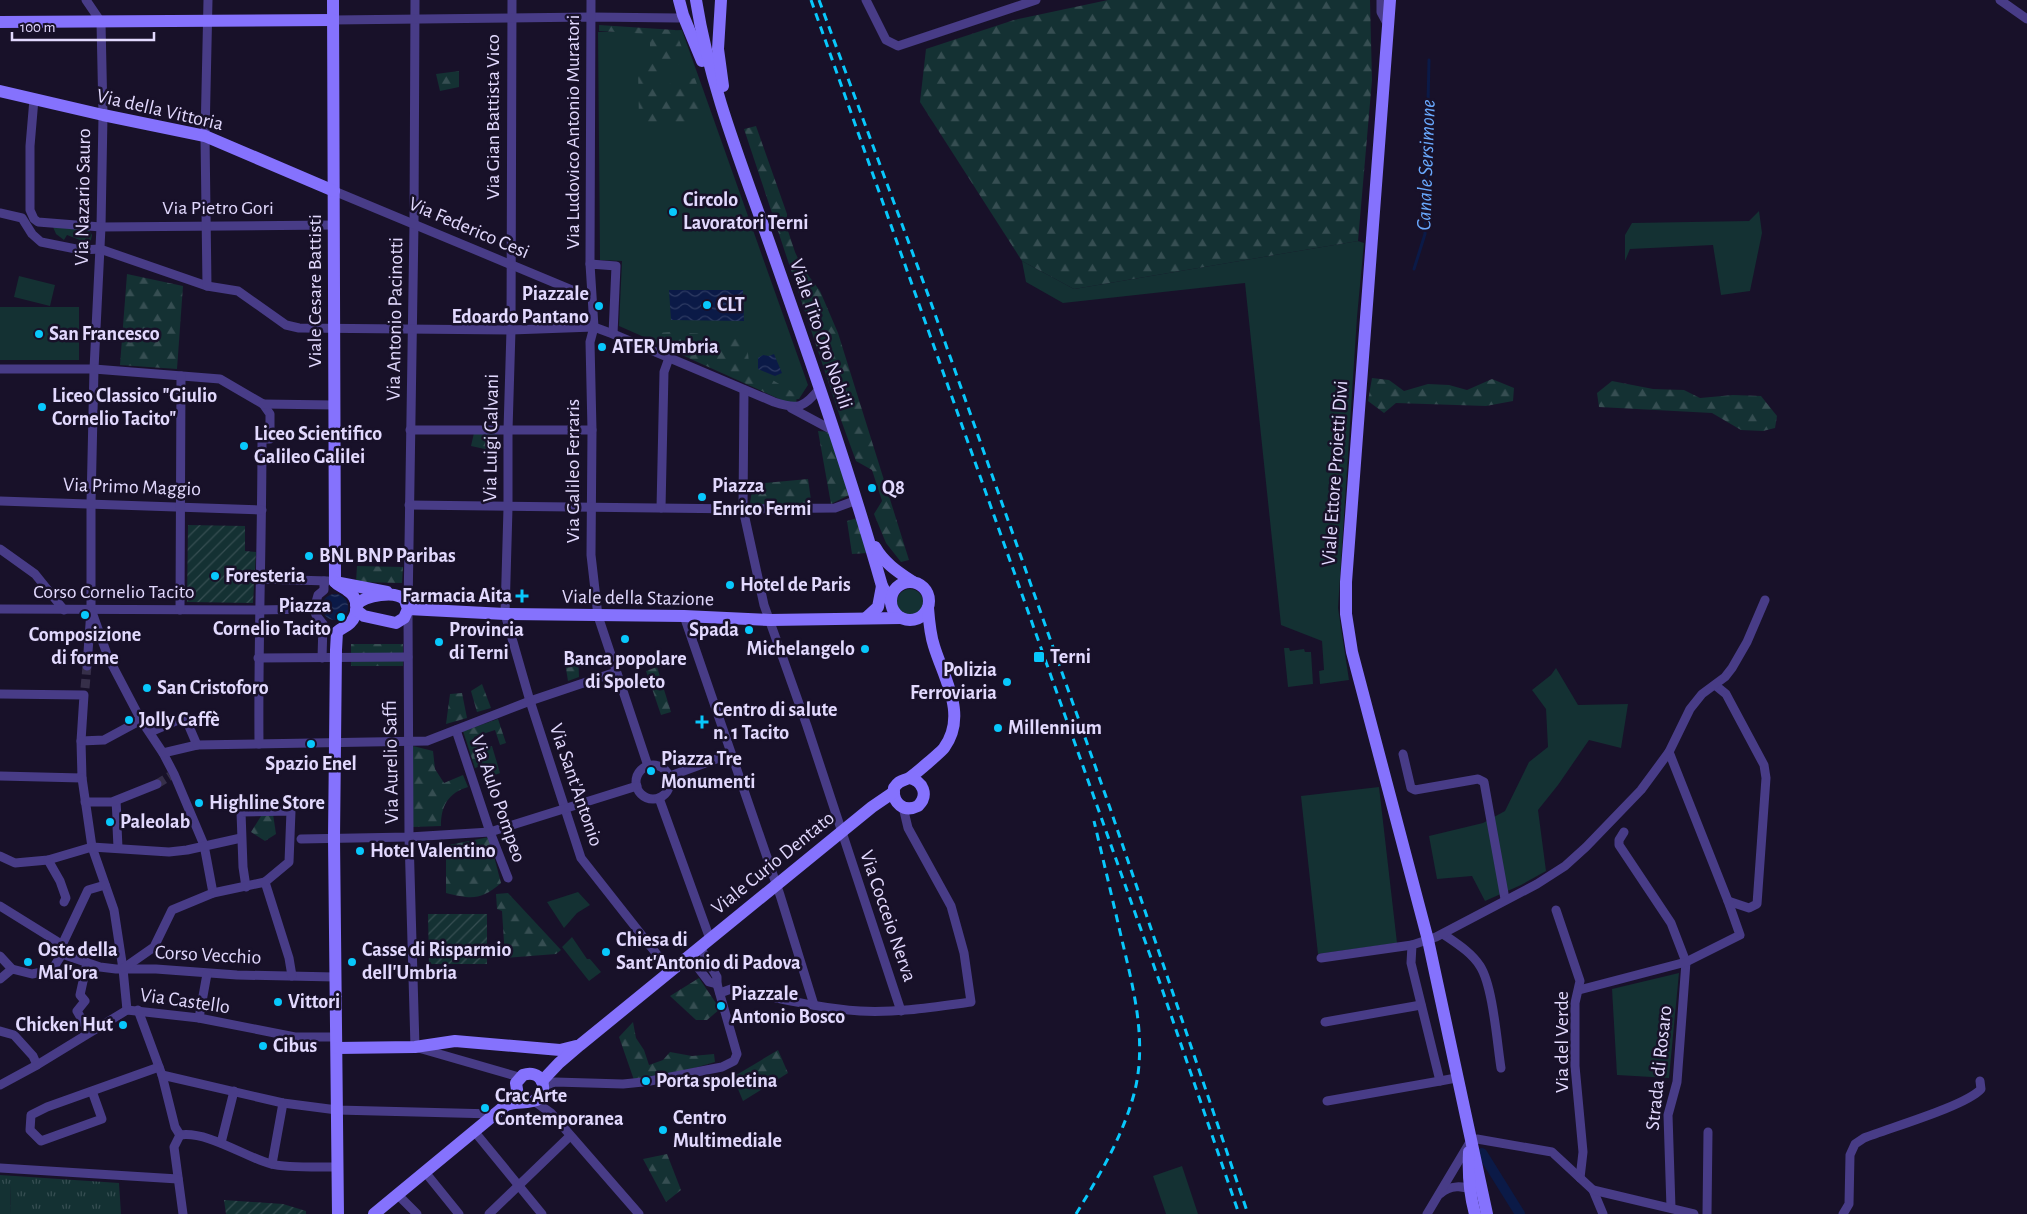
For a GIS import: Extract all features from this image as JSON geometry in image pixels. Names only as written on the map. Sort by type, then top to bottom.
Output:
[{"type":"street","points":[[86,0],[101,22]]},
{"type":"street","points":[[207,286],[208,225],[205,136],[208,0]]},
{"type":"street","name":"Viale Cesare Battisti","points":[[330,581],[335,328],[333,0]]},
{"type":"street","name":"Via Antonio Pacinotti","points":[[408,609],[414,224],[415,0]]},
{"type":"street","name":"Via Gian Battista Vico","points":[[510,263],[512,0]]},
{"type":"street","name":"Via Ludovico Antonio Muratori","points":[[590,0],[590,264]]},
{"type":"street","points":[[679,0],[683,15],[726,121]]},
{"type":"street","name":"Viale Tito Oro Nobili","points":[[696,0],[706,52],[726,121],[820,388],[857,500],[882,586],[891,602]]},
{"type":"street","points":[[721,0],[718,49],[726,121]]},
{"type":"street","points":[[866,0],[886,40],[898,46],[1036,0]]},
{"type":"street","points":[[1381,0],[1381,12],[1388,25]]},
{"type":"street","name":"Viale Ettore Proietti Divi","points":[[1390,0],[1357,422],[1346,582],[1346,614],[1354,660],[1428,940],[1485,1214]]},
{"type":"street","points":[[2000,0],[2027,19]]},
{"type":"street","points":[[0,22],[591,17],[678,18]]},
{"type":"street","name":"Via Nazario Sauro","points":[[91,610],[94,368],[101,227],[103,115],[101,22]]},
{"type":"street","name":"Via della Vittoria","points":[[0,91],[205,136],[334,191]]},
{"type":"street","points":[[34,99],[30,146],[30,210],[34,219]]},
{"type":"street","name":"Via Federico Cesi","points":[[334,191],[591,298]]},
{"type":"street","name":"Via Pietro Gori","points":[[0,212],[34,219],[38,222],[101,227],[334,225]]},
{"type":"street","points":[[22,218],[32,234],[41,242],[81,250],[100,249],[207,286],[238,291],[286,325],[299,328],[511,330],[594,327],[791,408],[834,431]]},
{"type":"street","name":"Via Luigi Galvani","points":[[505,614],[511,330],[510,263]]},
{"type":"street","points":[[594,327],[590,264],[616,266],[613,334]]},
{"type":"street","name":"Via Galileo Ferraris","points":[[594,327],[590,342],[592,430],[591,555],[598,616],[648,766]]},
{"type":"street","points":[[661,508],[664,372],[669,358]]},
{"type":"street","points":[[0,369],[94,368],[220,380],[263,404],[270,414],[270,439],[262,439],[262,510],[258,610],[259,744]]},
{"type":"street","points":[[180,610],[181,376]]},
{"type":"street","points":[[791,408],[803,404],[820,388]]},
{"type":"street","points":[[743,509],[744,390]]},
{"type":"street","points":[[263,404],[334,405]]},
{"type":"street","points":[[410,430],[592,430]]},
{"type":"street","points":[[409,505],[508,508],[835,508],[857,500]]},
{"type":"street","name":"Via Primo Maggio","points":[[0,501],[262,510]]},
{"type":"street","name":"Via Cocceio Nerva","points":[[743,509],[764,605],[901,1011]]},
{"type":"street","name":"Viale Tito Oro Nobili","points":[[868,536],[880,556],[893,569],[913,582]]},
{"type":"street","points":[[0,548],[35,574],[64,610]]},
{"type":"street","points":[[258,658],[408,657],[408,609],[405,600],[393,594],[330,581],[259,579]]},
{"type":"street","points":[[330,581],[348,590],[353,595],[356,608],[364,616],[396,623],[404,618],[408,609]]},
{"type":"street","points":[[322,658],[323,624],[314,609],[318,595],[330,581]]},
{"type":"street","points":[[905,620],[920,618],[930,603],[924,588],[913,582],[907,582],[895,589],[891,602],[894,611],[905,620],[923,632],[934,647]]},
{"type":"street","points":[[866,618],[878,607],[882,586]]},
{"type":"street","points":[[338,1212],[334,838],[337,632],[352,621],[356,608],[364,599],[393,594]]},
{"type":"street","points":[[1321,958],[1412,945],[1428,940],[1443,934],[1505,899],[1537,884],[1565,866],[1641,790],[1669,752],[1690,709],[1702,694],[1725,677],[1736,662],[1748,642],[1766,600]]},
{"type":"street","points":[[928,608],[929,627],[934,647]]},
{"type":"street","name":"Corso Cornelio Tacito","points":[[0,609],[314,609]]},
{"type":"street","name":"Viale della Stazione","points":[[408,609],[505,614],[684,616],[770,620],[866,618],[905,620]]},
{"type":"street","points":[[86,666],[91,610]]},
{"type":"street","points":[[91,610],[108,657],[141,720],[163,753],[204,845],[213,892],[246,887],[265,882],[289,862],[291,811],[241,812],[241,838],[246,887]]},
{"type":"street","name":"Via Sant'Antonio","points":[[505,614],[530,701],[581,858],[670,971]]},
{"type":"street","points":[[684,616],[776,885],[814,1005]]},
{"type":"street","name":"Viale Curio Dentato","points":[[898,801],[894,788],[900,780],[909,778],[943,750],[951,736],[955,722],[954,706],[946,675],[934,647]]},
{"type":"street","name":"Via Aurelio Saffi","points":[[408,657],[408,742],[415,1047]]},
{"type":"street","points":[[163,753],[198,745],[427,741],[530,701],[616,672]]},
{"type":"street","points":[[1715,685],[1726,694],[1760,755],[1766,778],[1757,904],[1749,908],[1728,900]]},
{"type":"street","points":[[0,694],[85,691],[81,741],[85,802],[92,847],[114,910],[127,1010]]},
{"type":"street","points":[[150,732],[186,717],[198,745]]},
{"type":"street","points":[[81,741],[104,740],[141,720]]},
{"type":"street","name":"Via Aulo Pompeo","points":[[456,730],[490,832],[508,878]]},
{"type":"street","points":[[1579,990],[1686,962],[1740,935],[1669,752]]},
{"type":"street","points":[[670,776],[730,754]]},
{"type":"street","points":[[1403,754],[1408,782],[1411,788],[1415,790],[1478,779],[1484,782],[1505,899]]},
{"type":"street","name":"Viale Curio Dentato","points":[[541,1083],[559,1063],[580,1045],[872,806],[898,801],[914,807],[920,803],[924,796],[925,775],[932,758]]},
{"type":"street","points":[[657,765],[662,767],[670,776],[668,792],[659,798],[653,799],[643,795],[637,786],[638,775],[641,770],[648,766],[657,765]]},
{"type":"street","points":[[0,776],[82,778]]},
{"type":"street","points":[[909,778],[920,783],[923,788]]},
{"type":"street","points":[[85,802],[116,801],[157,784]]},
{"type":"street","points":[[301,839],[410,837],[490,832],[637,786]]},
{"type":"street","points":[[541,1083],[623,1084],[646,1081],[722,1066],[734,1061],[737,1054],[718,989],[717,977],[659,798]]},
{"type":"street","points":[[116,801],[118,848]]},
{"type":"street","points":[[689,956],[718,989],[731,989],[814,1005],[860,1010],[901,1011],[971,1002],[964,953],[951,906],[908,828],[898,801]]},
{"type":"street","name":"Strada di Rosaro","points":[[1624,832],[1619,840],[1619,845],[1671,923],[1686,962],[1677,1082],[1668,1115],[1671,1208]]},
{"type":"street","points":[[0,856],[15,862],[48,860],[92,847],[169,852],[241,838]]},
{"type":"street","points":[[48,860],[60,881],[66,898],[64,902]]},
{"type":"street","points":[[265,882],[289,958],[292,976]]},
{"type":"street","points":[[0,956],[12,968],[32,974],[52,970],[62,954],[62,945],[88,890],[105,884]]},
{"type":"street","name":"Corso Vecchio","points":[[123,969],[154,947],[172,910],[213,892]]},
{"type":"street","points":[[0,906],[58,942],[62,954]]},
{"type":"street","name":"Via del Verde","points":[[1556,910],[1580,981],[1576,1002],[1575,1066],[1583,1152],[1580,1178]]},
{"type":"street","points":[[1443,934],[1472,956],[1481,967],[1488,981],[1501,1068]]},
{"type":"street","points":[[1412,945],[1411,963],[1440,1081]]},
{"type":"street","name":"Corso Vecchio","points":[[62,954],[87,964],[123,969],[156,969],[207,974],[335,977]]},
{"type":"street","points":[[87,964],[80,995],[84,1001],[77,1011],[89,1032]]},
{"type":"street","points":[[0,979],[12,968]]},
{"type":"street","points":[[198,1018],[207,974]]},
{"type":"street","points":[[1325,1022],[1421,1005]]},
{"type":"street","name":"Via Castello","points":[[0,1084],[37,1065],[127,1010],[198,1018],[295,1037],[337,1043]]},
{"type":"street","points":[[138,1010],[161,1071],[175,1127],[180,1135]]},
{"type":"street","points":[[0,1031],[14,1035],[33,1056],[37,1065]]},
{"type":"street","points":[[337,1043],[415,1047],[455,1041],[560,1050],[580,1045]]},
{"type":"street","points":[[415,1047],[517,1082]]},
{"type":"street","points":[[92,1091],[102,1119],[41,1141],[30,1130],[32,1115],[47,1107],[92,1091],[161,1071],[283,1103],[337,1110],[494,1114]]},
{"type":"street","points":[[506,1105],[517,1082],[527,1073],[541,1083],[550,1113]]},
{"type":"street","points":[[1326,1102],[1456,1078]]},
{"type":"street","points":[[1843,1214],[1849,1204],[1850,1155],[1855,1144],[1864,1138],[1968,1098],[1981,1089],[1980,1081]]},
{"type":"street","points":[[517,1082],[518,1096],[550,1113],[639,1214]]},
{"type":"street","points":[[374,1214],[506,1105],[539,1099],[541,1083]]},
{"type":"street","points":[[221,1143],[234,1091]]},
{"type":"street","points":[[272,1164],[283,1103]]},
{"type":"street","points":[[474,1131],[542,1214]]},
{"type":"street","points":[[1708,1132],[1708,1214]]},
{"type":"street","points":[[180,1135],[186,1134],[221,1143],[272,1164],[337,1168]]},
{"type":"street","points":[[180,1135],[174,1147],[183,1213]]},
{"type":"street","points":[[489,1214],[570,1136]]},
{"type":"street","points":[[1427,1214],[1470,1142],[1477,1140],[1552,1152],[1592,1190],[1603,1214]]},
{"type":"street","points":[[1470,1142],[1468,1172],[1475,1214]]},
{"type":"street","points":[[0,1168],[178,1179]]},
{"type":"street","points":[[425,1172],[459,1214]]},
{"type":"street","points":[[1438,1196],[1445,1189],[1457,1186],[1470,1188],[1477,1194],[1485,1214]]},
{"type":"street","points":[[1592,1190],[1694,1214]]},
{"type":"street","points":[[398,1195],[417,1214]]},
{"type":"green space","points":[[1108,0],[1370,0],[1372,80],[1358,241],[1074,289],[1022,261],[920,102],[926,49],[1014,20]]},
{"type":"green space","points":[[599,25],[675,30],[687,60],[664,72],[661,86],[695,78],[704,107],[702,124],[639,123],[638,66],[650,66],[650,34],[599,31]]},
{"type":"green space","name":"Circolo Lavoratori Terni","points":[[682,30],[808,385],[799,399],[787,400],[619,326],[622,261],[600,260],[598,32]]},
{"type":"green space","points":[[459,71],[459,87],[440,91],[436,74]]},
{"type":"green space","points":[[756,126],[787,214],[787,228],[795,252],[802,267],[820,291],[838,333],[909,560],[901,562],[886,543],[874,514],[882,501],[872,470],[856,461],[744,129]]},
{"type":"green space","points":[[1759,211],[1762,233],[1750,291],[1721,295],[1713,245],[1630,249],[1625,261],[1625,235],[1632,223],[1749,221]]},
{"type":"green space","points":[[53,227],[89,230],[92,235],[91,240],[87,243],[67,235],[64,240],[56,234]]},
{"type":"green space","points":[[1358,241],[1364,243],[1357,317],[1338,608],[1349,680],[1320,684],[1319,671],[1324,670],[1322,641],[1281,625],[1245,283],[1063,303],[1026,282],[1022,261],[1074,289]]},
{"type":"green space","points":[[127,274],[183,286],[177,369],[120,365]]},
{"type":"green space","points":[[19,276],[55,285],[50,306],[14,297]]},
{"type":"green space","name":"San Francesco","points":[[0,307],[79,307],[79,360],[0,360]]},
{"type":"green space","points":[[658,333],[746,336],[750,371],[759,372],[796,394],[797,407],[644,338]]},
{"type":"green space","points":[[1372,378],[1389,380],[1404,391],[1428,384],[1449,385],[1467,390],[1492,379],[1514,388],[1513,401],[1486,406],[1396,403],[1384,413],[1368,401]]},
{"type":"green space","points":[[1612,381],[1653,389],[1684,390],[1700,398],[1733,395],[1761,396],[1777,416],[1775,428],[1763,431],[1741,430],[1712,413],[1599,407],[1597,393]]},
{"type":"green space","points":[[818,431],[831,432],[849,495],[831,504]]},
{"type":"green space","points":[[498,432],[494,451],[471,446],[474,433]]},
{"type":"green space","points":[[808,479],[812,507],[749,510],[753,484]]},
{"type":"green space","points":[[857,518],[867,553],[852,554],[847,521]]},
{"type":"green space","points":[[188,525],[245,526],[245,551],[256,552],[253,603],[187,602]]},
{"type":"green space","points":[[357,566],[403,567],[402,583],[356,582]]},
{"type":"green space","points":[[910,589],[919,593],[923,602],[919,611],[910,615],[901,611],[897,602],[901,593]]},
{"type":"green space","points":[[351,644],[403,644],[403,666],[351,666]]},
{"type":"green space","points":[[1284,648],[1289,648],[1290,651],[1304,649],[1305,652],[1311,652],[1313,684],[1288,687]]},
{"type":"green space","points":[[563,650],[578,653],[579,677],[568,681]]},
{"type":"green space","points":[[657,667],[671,712],[661,715],[646,671]]},
{"type":"green space","points":[[1556,668],[1578,705],[1628,704],[1621,748],[1589,740],[1538,810],[1546,871],[1521,885],[1485,901],[1472,876],[1437,879],[1429,836],[1483,823],[1505,811],[1529,762],[1548,747],[1546,709],[1532,690],[1551,675]]},
{"type":"green space","points":[[482,684],[491,708],[477,712],[471,691]]},
{"type":"green space","points":[[462,693],[467,718],[446,724],[450,694]]},
{"type":"green space","points":[[498,719],[506,743],[500,745],[495,730],[474,737],[479,751],[492,746],[500,773],[492,776],[484,765],[475,768],[463,731]]},
{"type":"green space","points":[[413,746],[433,751],[435,769],[444,783],[463,775],[468,787],[455,793],[447,801],[442,812],[441,826],[413,827]]},
{"type":"green space","points":[[1379,787],[1397,943],[1318,954],[1301,796]]},
{"type":"green space","points":[[263,813],[273,814],[276,834],[265,841],[251,832]]},
{"type":"green space","points":[[489,837],[501,883],[481,896],[469,897],[446,893],[446,860],[449,845]]},
{"type":"green space","points":[[578,892],[590,905],[577,913],[564,928],[547,902]]},
{"type":"green space","points":[[508,893],[561,950],[556,954],[505,958],[502,911],[497,909],[496,894]]},
{"type":"green space","points":[[428,914],[487,914],[487,964],[429,964]]},
{"type":"green space","points":[[572,937],[587,959],[590,959],[601,972],[589,981],[562,947]]},
{"type":"green space","points":[[1679,973],[1669,1078],[1617,1075],[1612,989]]},
{"type":"green space","points":[[699,978],[720,1009],[707,1020],[696,1020],[670,996]]},
{"type":"green space","points":[[633,1022],[636,1038],[644,1050],[649,1065],[663,1060],[670,1052],[692,1056],[714,1054],[715,1062],[670,1075],[634,1080],[619,1037]]},
{"type":"green space","points":[[778,1050],[788,1073],[743,1101],[733,1077]]},
{"type":"green space","points":[[667,1154],[681,1190],[666,1202],[643,1159]]},
{"type":"green space","points":[[1182,1166],[1198,1214],[1166,1214],[1153,1176]]},
{"type":"green space","points":[[0,1175],[119,1183],[121,1214],[11,1214],[10,1185],[0,1185]]},
{"type":"green space","points":[[0,1185],[10,1185],[11,1214],[0,1214]]},
{"type":"green space","points":[[224,1200],[283,1204],[306,1211],[306,1214],[226,1214]]},
{"type":"water","name":"CLT","points":[[669,290],[743,290],[744,321],[671,320]]},
{"type":"water","points":[[774,354],[782,373],[775,376],[758,369],[758,358],[763,355],[769,356]]},
{"type":"water","points":[[335,594],[345,597],[348,607],[345,617],[335,620],[325,617],[322,607],[325,597]]},
{"type":"waterway","name":"Canale Sersimone","points":[[1414,269],[1425,234],[1429,60]]},
{"type":"waterway","name":"Canale Sersimone","points":[[1482,1153],[1520,1214]]},
{"type":"tunnel","points":[[85,688],[87,666]]},
{"type":"tunnel","points":[[157,784],[170,776]]},
{"type":"railway","points":[[811,0],[1161,986],[1239,1214]]},
{"type":"railway","points":[[819,0],[930,300],[1110,808],[1248,1214]]},
{"type":"railway","points":[[1076,1214],[1101,1171],[1123,1126],[1134,1094],[1140,1054],[1134,994],[1094,821]]},
{"type":"place","name":"Circolo Lavoratori Terni","points":[[673,212]]},
{"type":"place","name":"CLT","points":[[707,305]]},
{"type":"place","name":"Piazzale Edoardo Pantano","points":[[599,306]]},
{"type":"place","name":"San Francesco","points":[[39,334]]},
{"type":"place","name":"ATER Umbria","points":[[602,347]]},
{"type":"place","name":"Liceo Classico \"Giulio Cornelio Tacito\"","points":[[42,407]]},
{"type":"place","name":"Liceo Scientifico Galileo Galilei","points":[[244,446]]},
{"type":"place","name":"Q8","points":[[872,488]]},
{"type":"place","name":"Piazza Enrico Fermi","points":[[702,497]]},
{"type":"place","name":"BNL BNP Paribas","points":[[309,556]]},
{"type":"place","name":"Foresteria","points":[[215,576]]},
{"type":"place","name":"Hotel de Paris","points":[[730,585]]},
{"type":"place","name":"Farmacia Aita","points":[[522,596]]},
{"type":"place","name":"Composizione di forme","points":[[85,615]]},
{"type":"place","name":"Piazza Cornelio Tacito","points":[[341,617]]},
{"type":"place","name":"Spada","points":[[749,630]]},
{"type":"place","name":"Banca popolare di Spoleto","points":[[625,639]]},
{"type":"place","name":"Provincia di Terni","points":[[439,642]]},
{"type":"place","name":"Michelangelo","points":[[865,649]]},
{"type":"place","name":"Terni","points":[[1039,657]]},
{"type":"place","name":"Polizia Ferroviaria","points":[[1007,682]]},
{"type":"place","name":"San Cristoforo","points":[[147,688]]},
{"type":"place","name":"Jolly Caffè","points":[[129,720]]},
{"type":"place","name":"Centro di salute n. 1 Tacito","points":[[702,722]]},
{"type":"place","name":"Millennium","points":[[998,728]]},
{"type":"place","name":"Spazio Enel","points":[[311,744]]},
{"type":"place","name":"Piazza Tre Monumenti","points":[[651,771]]},
{"type":"place","name":"Highline Store","points":[[199,803]]},
{"type":"place","name":"Paleolab","points":[[110,822]]},
{"type":"place","name":"Hotel Valentino","points":[[360,851]]},
{"type":"place","name":"Chiesa di Sant'Antonio di Padova","points":[[606,952]]},
{"type":"place","name":"Oste della Mal'ora","points":[[28,962]]},
{"type":"place","name":"Casse di Risparmio dell'Umbria","points":[[352,962]]},
{"type":"place","name":"Vittori","points":[[278,1002]]},
{"type":"place","name":"Piazzale Antonio Bosco","points":[[721,1006]]},
{"type":"place","name":"Chicken Hut","points":[[123,1025]]},
{"type":"place","name":"Cibus","points":[[263,1046]]},
{"type":"place","name":"Porta spoletina","points":[[646,1081]]},
{"type":"place","name":"Crac Arte Contemporanea","points":[[485,1108]]},
{"type":"place","name":"Centro Multimediale","points":[[663,1130]]}]
